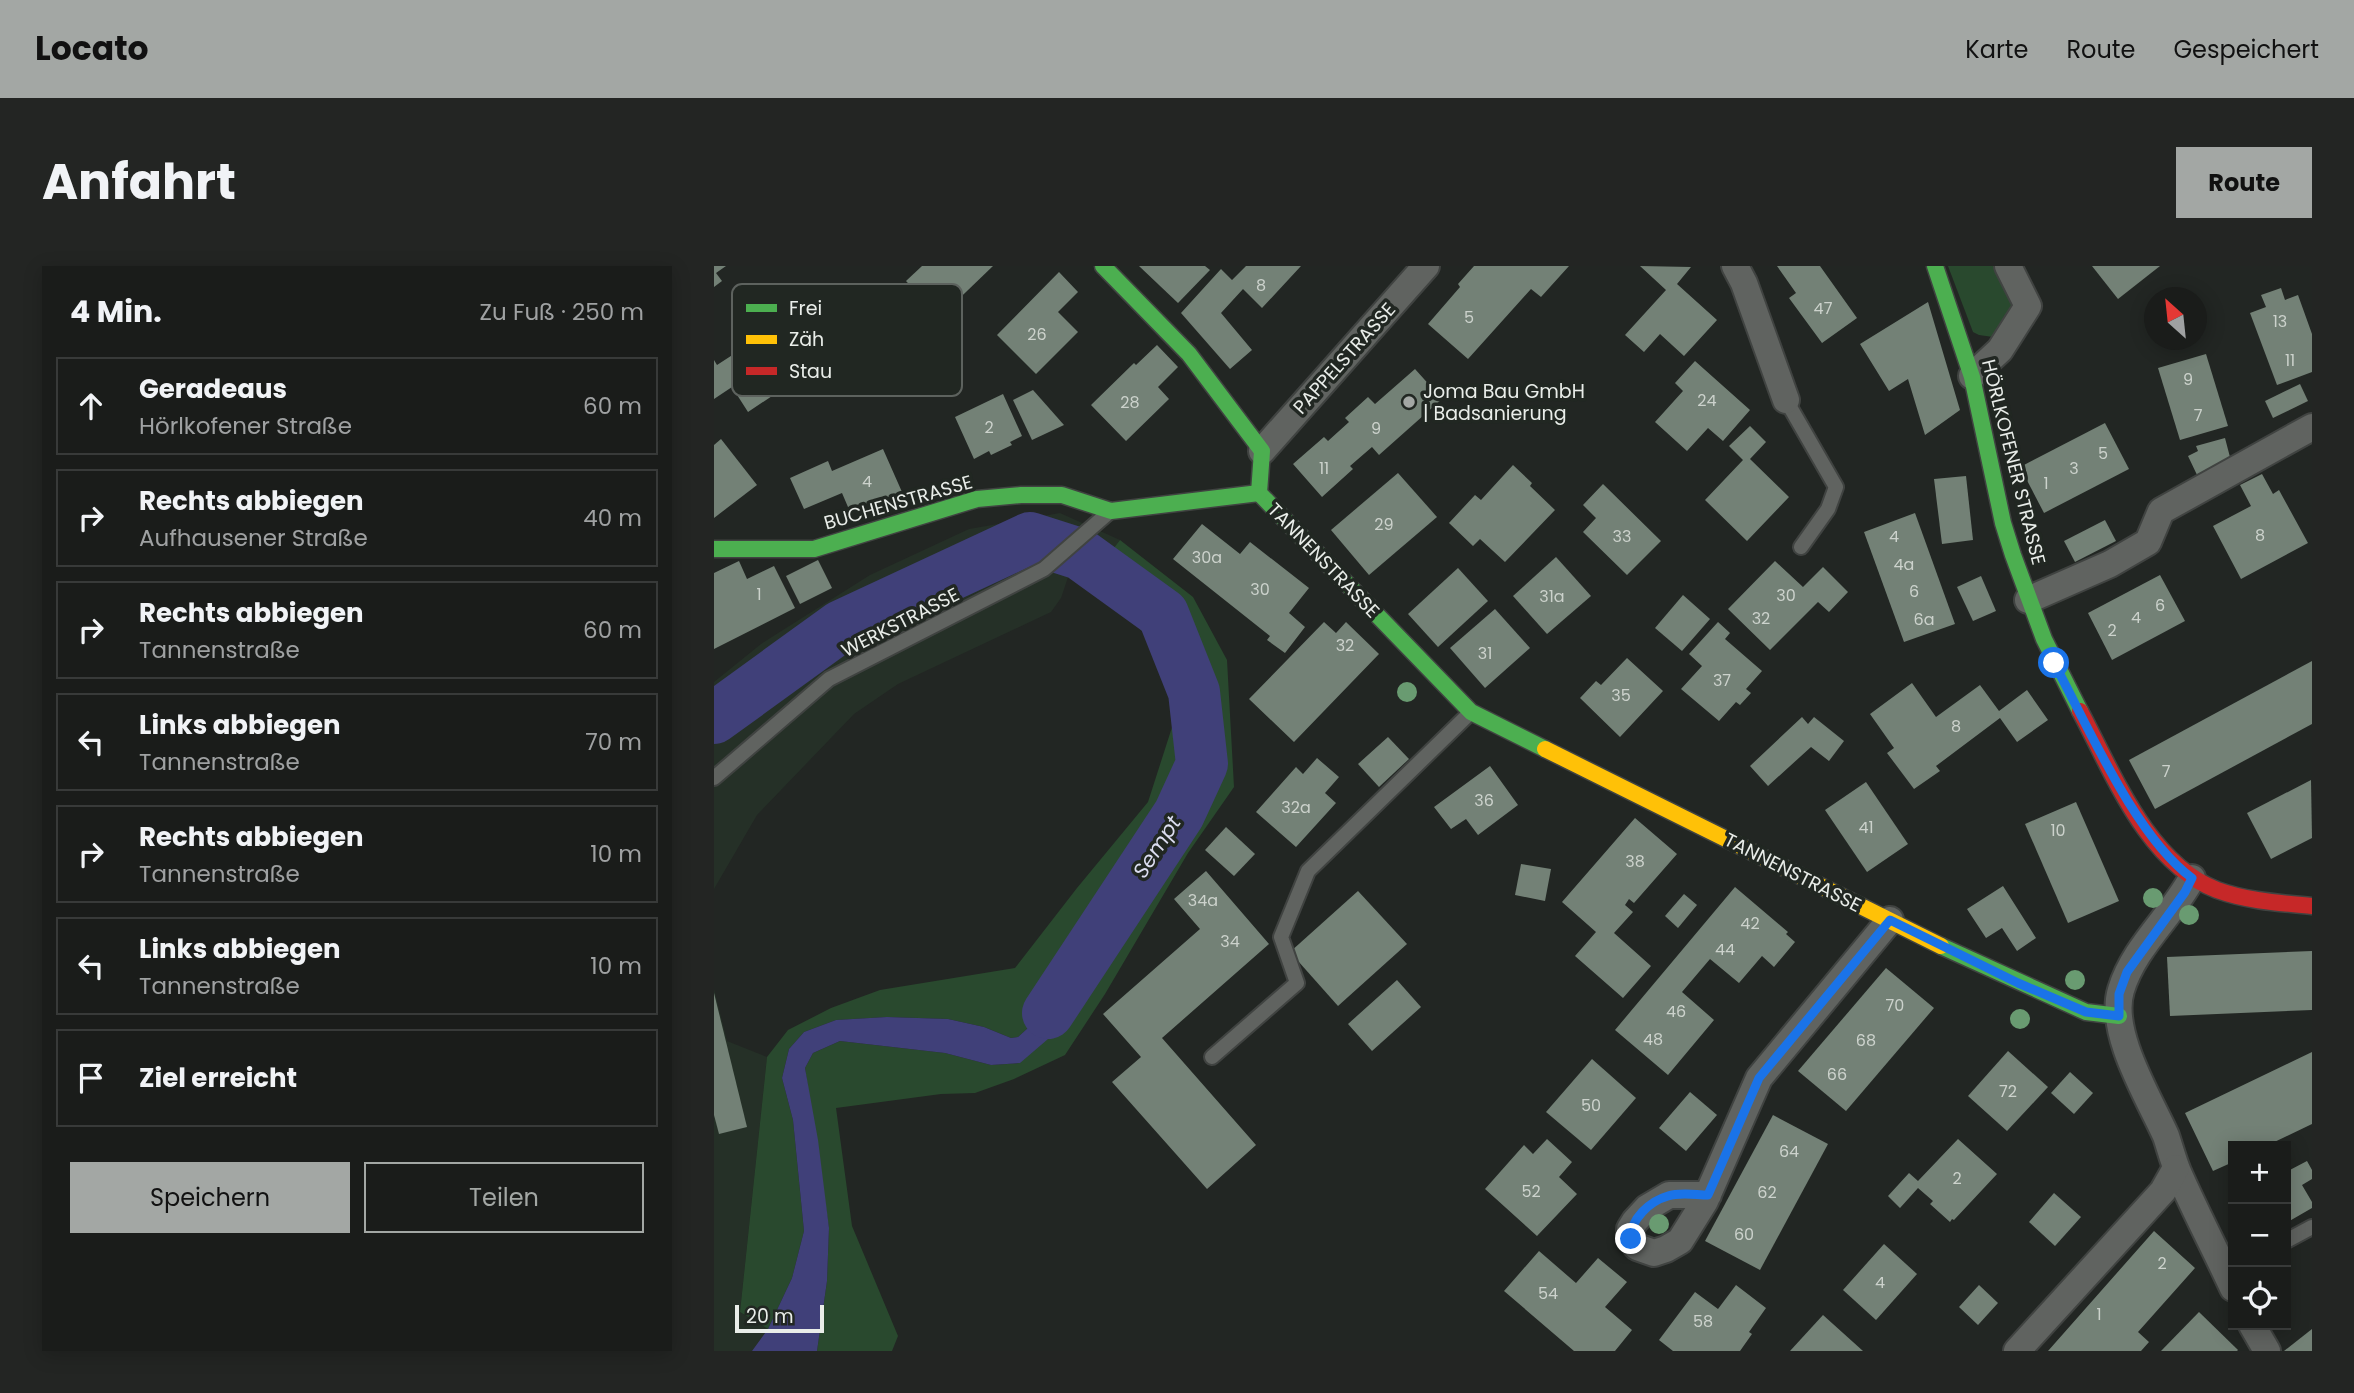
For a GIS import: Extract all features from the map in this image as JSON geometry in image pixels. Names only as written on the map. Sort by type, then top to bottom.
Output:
[{"type":"street","points":[[1103,266],[1189,354],[1262,451]]},
{"type":"street","name":"PAPPELSTRASSE","points":[[1262,451],[1426,266]]},
{"type":"street","points":[[1735,266],[1744,283],[1786,400]]},
{"type":"street","name":"HÖRLKOFENER STRASSE","points":[[1935,266],[1972,376],[2002,516],[2028,600],[2054,663],[2113,773],[2160,848],[2175,865],[2192,878],[2230,894],[2312,906]]},
{"type":"street","points":[[1972,376],[2000,350],[2028,306],[2008,266]]},
{"type":"street","points":[[2028,600],[2110,564],[2148,542],[2161,511],[2312,427]]},
{"type":"street","name":"TANNENSTRASSE","points":[[1262,451],[1259,493],[1471,712],[1890,920],[2052,997],[2086,1012],[2119,1016]]},
{"type":"street","name":"BUCHENSTRASSE","points":[[714,549],[814,549],[977,499],[1062,495],[1111,511],[1259,493]]},
{"type":"street","points":[[2192,878],[2185,892],[2127,972],[2119,994],[2119,1016],[2127,1050],[2167,1140],[2176,1168],[2228,1271]]},
{"type":"street","name":"TANNENSTRASSE","points":[[1708,1195],[1759,1078],[1890,920]]},
{"type":"street","points":[[2017,1351],[2163,1191],[2176,1168]]},
{"type":"street","points":[[2255,1330],[2267,1351]]},
{"type":"lane","points":[[1786,400],[1836,487],[1828,509],[1801,547]]},
{"type":"lane","name":"WERKSTRASSE","points":[[714,778],[830,679],[1044,569],[1111,511]]},
{"type":"lane","points":[[1212,1057],[1297,983],[1281,937],[1308,871],[1471,712]]},
{"type":"lane","points":[[2291,1238],[2312,1227]]},
{"type":"shaded area","points":[[1060,513],[1120,540],[1093,575],[1068,577],[1061,598],[1051,612],[898,684],[854,714],[757,815],[714,889],[714,682],[761,644],[870,575],[969,529]]},
{"type":"shaded area","points":[[759,685],[742,711],[714,731],[714,710]]},
{"type":"shaded area","points":[[1079,949],[1095,956],[1055,1033],[1020,1063],[991,1065],[945,1053],[840,1041],[813,1053],[805,1068],[818,1140],[829,1228],[827,1281],[817,1351],[752,1351],[768,1329],[792,1278],[804,1231],[793,1120],[782,1078],[789,1049],[804,1032],[836,1020],[887,1017],[948,1019],[984,1027],[1011,1038],[1018,1037],[1040,1017]]},
{"type":"shaded area","points":[[714,989],[727,1041],[767,1057],[740,1312],[768,1329],[752,1351],[714,1351]]},
{"type":"green space","points":[[1948,266],[1999,266],[2016,302],[1993,337],[1973,332]]},
{"type":"green space","points":[[1120,540],[1193,597],[1227,660],[1234,787],[1188,853],[1105,994],[1065,1055],[1014,1079],[975,1093],[941,1094],[836,1108],[852,1226],[898,1336],[892,1351],[817,1351],[827,1281],[829,1228],[805,1068],[813,1053],[840,1041],[945,1053],[991,1065],[1020,1063],[1079,949],[1040,1017],[1018,1037],[1011,1038],[984,1027],[948,1019],[887,1017],[836,1020],[804,1032],[789,1049],[782,1078],[793,1120],[804,1231],[792,1278],[768,1329],[740,1312],[767,1057],[788,1030],[831,1008],[880,990],[1015,968],[1148,802],[1175,718],[1156,646],[1123,611],[1068,577],[1093,575]]},
{"type":"building","points":[[714,266],[726,266],[716,273],[722,281],[714,287]]},
{"type":"building","points":[[922,266],[993,266],[962,296],[962,284],[909,284],[906,281]]},
{"type":"building","points":[[1139,266],[1205,266],[1210,270],[1178,303]]},
{"type":"building","points":[[1246,266],[1301,266],[1262,308],[1243,289],[1221,313],[1252,350],[1230,369],[1181,313],[1221,269],[1232,280]]},
{"type":"building","points":[[1474,266],[1569,266],[1541,297],[1531,289],[1468,359],[1428,324]]},
{"type":"building","points":[[1640,266],[1691,267],[1677,284],[1717,320],[1684,356],[1660,334],[1644,352],[1625,335],[1666,290]]},
{"type":"building","points":[[1777,266],[1820,266],[1857,318],[1822,343],[1789,298],[1796,293]]},
{"type":"building","points":[[2092,266],[2160,266],[2118,299]]},
{"type":"building","points":[[1059,272],[1078,292],[1058,312],[1078,332],[1036,374],[997,335]]},
{"type":"building","points":[[2281,288],[2285,300],[2298,295],[2312,334],[2312,372],[2277,385],[2250,313],[2266,307],[2261,295]]},
{"type":"building","points":[[1928,302],[1960,410],[1925,435],[1908,379],[1889,391],[1860,344]]},
{"type":"building","points":[[1157,345],[1178,367],[1158,387],[1169,399],[1126,441],[1091,405],[1134,363],[1136,365]]},
{"type":"building","points":[[2206,354],[2228,426],[2180,440],[2158,368]]},
{"type":"building","points":[[732,355],[732,387],[714,399],[714,360],[717,365]]},
{"type":"building","points":[[1695,361],[1750,410],[1723,441],[1708,428],[1687,451],[1655,422],[1683,391],[1675,383]]},
{"type":"building","points":[[1415,369],[1442,399],[1379,455],[1372,447],[1350,466],[1353,469],[1322,497],[1293,464],[1324,437],[1328,441],[1349,422],[1345,418],[1368,397],[1375,404]]},
{"type":"building","points":[[2300,384],[2308,401],[2273,418],[2265,401]]},
{"type":"building","points":[[1033,390],[1064,425],[1032,440],[1013,400]]},
{"type":"building","points":[[1003,394],[1022,436],[1010,442],[1012,445],[991,455],[989,451],[974,459],[955,417]]},
{"type":"building","points":[[738,396],[772,396],[748,412]]},
{"type":"building","points":[[2105,423],[2129,469],[2044,513],[2020,467]]},
{"type":"building","points":[[1750,426],[1766,442],[1750,459],[1789,497],[1747,541],[1705,500],[1743,460],[1729,446]]},
{"type":"building","points":[[2225,438],[2231,461],[2198,477],[2188,456],[2198,451],[2196,446]]},
{"type":"building","points":[[721,439],[757,485],[714,518],[714,445]]},
{"type":"building","points":[[883,449],[902,492],[851,514],[842,493],[804,509],[790,478],[828,461],[832,471]]},
{"type":"building","points":[[1513,465],[1555,510],[1505,562],[1480,539],[1473,546],[1449,523],[1475,495],[1481,500]]},
{"type":"building","points":[[1398,473],[1437,517],[1369,575],[1331,530]]},
{"type":"building","points":[[2262,474],[2273,494],[2279,490],[2308,543],[2241,579],[2213,526],[2251,506],[2240,485]]},
{"type":"building","points":[[1966,476],[1973,540],[1942,544],[1934,479]]},
{"type":"building","points":[[1603,484],[1661,541],[1627,575],[1583,532],[1596,518],[1583,505]]},
{"type":"building","points":[[1915,513],[1955,624],[1904,642],[1864,532]]},
{"type":"building","points":[[2105,520],[2116,541],[2075,562],[2064,541]]},
{"type":"building","points":[[1202,524],[1240,554],[1250,542],[1309,588],[1289,613],[1305,627],[1285,653],[1267,640],[1270,636],[1173,559]]},
{"type":"building","points":[[1556,557],[1591,596],[1547,634],[1513,596]]},
{"type":"building","points":[[818,560],[832,588],[800,604],[786,576]]},
{"type":"building","points":[[739,561],[747,579],[774,566],[795,608],[714,649],[714,573]]},
{"type":"building","points":[[1775,561],[1803,587],[1823,567],[1848,592],[1829,612],[1818,602],[1770,650],[1728,609]]},
{"type":"building","points":[[1458,568],[1488,601],[1438,647],[1408,614]]},
{"type":"building","points":[[2160,575],[2185,621],[2112,660],[2088,613]]},
{"type":"building","points":[[1981,576],[1996,611],[1973,621],[1957,587]]},
{"type":"building","points":[[1683,595],[1710,619],[1682,651],[1655,628]]},
{"type":"building","points":[[1495,609],[1530,648],[1485,688],[1450,648]]},
{"type":"building","points":[[1324,622],[1336,633],[1346,622],[1379,654],[1294,742],[1249,699]]},
{"type":"building","points":[[1718,622],[1730,633],[1725,639],[1762,671],[1746,689],[1751,693],[1740,705],[1736,702],[1719,721],[1681,689],[1702,666],[1689,654]]},
{"type":"building","points":[[1627,658],[1663,691],[1620,737],[1580,698],[1596,681],[1601,685]]},
{"type":"building","points":[[2312,661],[2312,724],[2155,809],[2129,760]]},
{"type":"building","points":[[1912,683],[1936,717],[1980,685],[1999,711],[2027,690],[2048,720],[2017,742],[2000,718],[1936,766],[1940,771],[1914,789],[1887,753],[1894,748],[1870,714]]},
{"type":"building","points":[[1802,717],[1808,724],[1814,717],[1844,741],[1829,761],[1811,747],[1768,786],[1750,766]]},
{"type":"building","points":[[1388,737],[1409,759],[1379,787],[1358,764]]},
{"type":"building","points":[[1317,758],[1339,777],[1325,793],[1336,803],[1296,847],[1256,812],[1296,767],[1303,774]]},
{"type":"building","points":[[1490,766],[1518,805],[1478,835],[1466,819],[1451,829],[1434,807]]},
{"type":"building","points":[[2311,780],[2312,838],[2271,859],[2247,813]]},
{"type":"building","points":[[1866,782],[1908,844],[1867,872],[1825,810]]},
{"type":"building","points":[[2076,802],[2119,901],[2068,923],[2025,824]]},
{"type":"building","points":[[1635,818],[1677,854],[1634,903],[1629,899],[1625,905],[1633,912],[1614,933],[1651,966],[1623,998],[1575,956],[1596,932],[1562,902]]},
{"type":"building","points":[[1226,827],[1255,854],[1234,876],[1205,850]]},
{"type":"building","points":[[1521,864],[1551,869],[1545,901],[1515,895]]},
{"type":"building","points":[[1206,871],[1269,944],[1162,1038],[1256,1145],[1207,1189],[1112,1082],[1141,1057],[1103,1014],[1200,929],[1174,899]]},
{"type":"building","points":[[2003,886],[2036,938],[2017,951],[2002,928],[1986,938],[1967,909]]},
{"type":"building","points":[[1735,887],[1788,932],[1786,934],[1795,942],[1774,967],[1762,956],[1739,983],[1710,959],[1682,992],[1714,1020],[1668,1075],[1615,1030]]},
{"type":"building","points":[[1358,891],[1407,944],[1338,1006],[1290,952]]},
{"type":"building","points":[[1684,894],[1697,905],[1678,928],[1665,916]]},
{"type":"building","points":[[2312,951],[2312,1010],[2170,1016],[2167,957]]},
{"type":"building","points":[[1886,968],[1934,1008],[1846,1111],[1798,1071]]},
{"type":"building","points":[[1397,980],[1421,1007],[1372,1051],[1348,1024]]},
{"type":"building","points":[[714,993],[747,1127],[719,1134],[714,1115]]},
{"type":"building","points":[[2008,1051],[2048,1087],[2007,1131],[1968,1096]]},
{"type":"building","points":[[2312,1052],[2312,1124],[2276,1141],[2228,1141],[2228,1164],[2213,1171],[2185,1113]]},
{"type":"building","points":[[1592,1059],[1636,1098],[1591,1150],[1546,1112]]},
{"type":"building","points":[[2070,1072],[2093,1093],[2074,1114],[2051,1093]]},
{"type":"building","points":[[1690,1092],[1717,1115],[1686,1151],[1659,1128]]},
{"type":"building","points":[[1773,1115],[1828,1144],[1760,1270],[1705,1241]]},
{"type":"building","points":[[1547,1139],[1572,1162],[1559,1177],[1577,1194],[1537,1236],[1485,1189],[1524,1145],[1533,1154]]},
{"type":"building","points":[[1958,1139],[1997,1174],[1954,1220],[1950,1222],[1930,1204],[1933,1201],[1918,1188],[1900,1208],[1888,1196],[1909,1173],[1918,1181]]},
{"type":"building","points":[[2307,1161],[2312,1170],[2312,1179],[2302,1185],[2312,1202],[2312,1208],[2291,1220],[2291,1204],[2291,1169]]},
{"type":"building","points":[[2054,1193],[2081,1217],[2055,1246],[2029,1222]]},
{"type":"building","points":[[2154,1231],[2195,1268],[2138,1332],[2149,1342],[2141,1351],[2048,1351]]},
{"type":"building","points":[[1884,1244],[1917,1274],[1876,1320],[1843,1290]]},
{"type":"building","points":[[1539,1251],[1576,1283],[1598,1258],[1627,1282],[1605,1307],[1632,1330],[1615,1351],[1574,1351],[1504,1291]]},
{"type":"building","points":[[1736,1285],[1766,1308],[1749,1332],[1752,1334],[1740,1351],[1673,1351],[1659,1340],[1695,1292],[1718,1309]]},
{"type":"building","points":[[1979,1285],[1998,1303],[1978,1325],[1959,1307]]},
{"type":"building","points":[[2199,1312],[2238,1350],[2161,1351]]},
{"type":"building","points":[[1823,1315],[1863,1351],[1790,1351]]},
{"type":"building","points":[[2312,1329],[2312,1351],[2284,1351]]},
{"type":"waterway","name":"Sempt","points":[[714,718],[841,626],[1030,538],[1080,554],[1163,614],[1194,692],[1202,764],[1179,814],[1048,1013]]},
{"type":"traffic: fast","points":[[1103,266],[1189,354],[1262,451],[1259,493],[1471,712],[1545,749]]},
{"type":"traffic: fast","points":[[1935,266],[1972,377],[2003,523],[2013,555],[2044,639],[2080,711]]},
{"type":"traffic: fast","points":[[714,549],[814,549],[977,499],[1062,495],[1111,511],[1259,493]]},
{"type":"traffic: fast","points":[[1941,946],[2086,1012],[2119,1016]]},
{"type":"traffic: slow","points":[[1545,749],[1941,946]]},
{"type":"traffic: jam","points":[[2080,711],[2135,814],[2152,838],[2192,877],[2228,894],[2276,903],[2312,906]]},
{"type":"place","name":"Joma Bau GmbH | Badsanierung","points":[[1409,402]]},
{"type":"route","points":[[1631,1239],[1630,1229],[1634,1221],[1647,1208],[1669,1195],[1708,1195],[1759,1078],[1890,920],[2018,983],[2086,1012],[2119,1016],[2119,994],[2127,972],[2185,892],[2192,878],[2175,865],[2147,830],[2054,663]]}]
